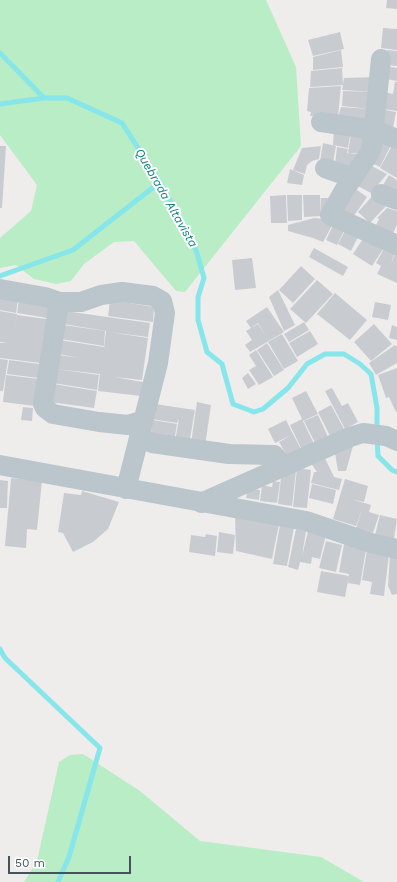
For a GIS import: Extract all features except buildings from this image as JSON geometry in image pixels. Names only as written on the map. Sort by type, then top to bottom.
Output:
[{"type":"street","points":[[382,59],[374,130],[369,154],[330,215],[397,245]]},
{"type":"street","points":[[321,122],[374,130],[397,139]]},
{"type":"street","points":[[325,168],[353,178]]},
{"type":"street","points":[[0,289],[44,297],[59,302],[81,302],[101,295],[122,292],[153,296],[162,301],[165,313],[158,363],[126,489]]},
{"type":"street","points":[[59,302],[43,404],[48,411],[58,415],[141,428],[152,443],[229,454],[274,455],[284,467]]},
{"type":"street","points":[[201,503],[350,437],[363,433],[392,438]]},
{"type":"street","points":[[0,465],[306,521],[371,543],[397,549]]},
{"type":"green space","points":[[0,0],[266,0],[296,67],[301,146],[185,292],[176,291],[134,241],[114,242],[84,264],[71,281],[56,284],[34,279],[16,265],[0,268],[0,238],[31,211],[37,185],[0,135]]},
{"type":"green space","points":[[83,754],[140,791],[200,841],[321,857],[364,882],[24,882],[37,861],[59,762],[70,755]]},
{"type":"waterway","points":[[0,53],[44,98]]},
{"type":"waterway","name":"Quebrada Altavista","points":[[0,104],[44,98],[67,98],[122,123],[160,182],[196,250],[204,278],[198,297],[198,320],[207,352],[222,364],[233,404],[254,412],[263,409],[288,388],[307,364],[325,354],[344,354],[360,364],[371,374],[377,408],[377,430]]},
{"type":"waterway","points":[[0,276],[73,250],[160,182]]},
{"type":"waterway","name":"Quebrada Altavista","points":[[377,438],[378,456],[392,470],[397,472]]},
{"type":"waterway","points":[[0,649],[5,658],[100,748],[69,857],[58,882]]}]
